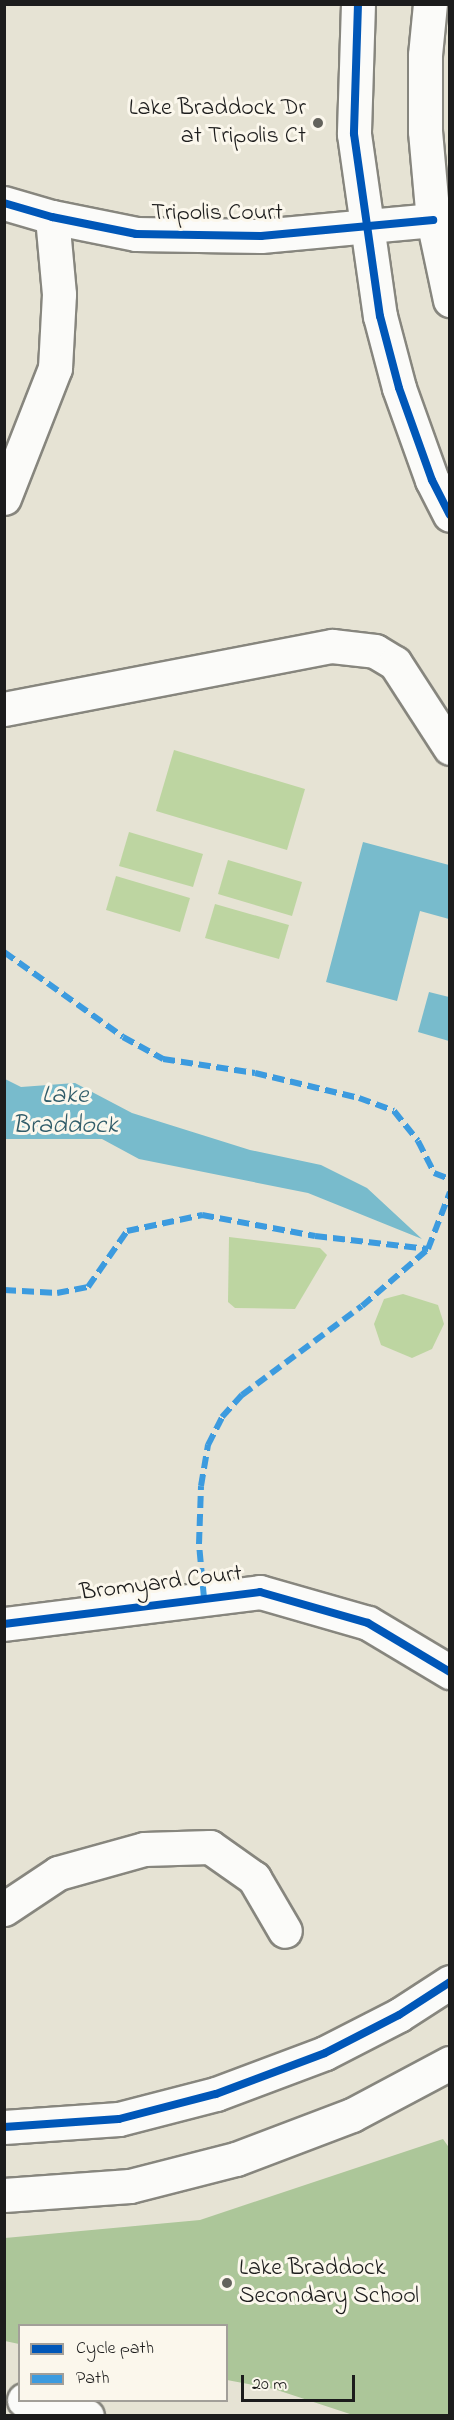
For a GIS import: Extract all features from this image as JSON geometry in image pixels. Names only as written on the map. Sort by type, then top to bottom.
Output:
[{"type":"street","points":[[358,4],[354,134],[365,227],[380,316],[399,388],[432,480],[450,515]]},
{"type":"street","points":[[430,4],[425,56],[425,131],[433,220],[450,300]]},
{"type":"street","name":"Tripolis Court","points":[[4,203],[52,217],[136,234],[261,236],[433,220]]},
{"type":"street","points":[[4,498],[54,368],[59,294],[52,217]]},
{"type":"street","points":[[4,709],[332,646],[375,651],[395,663],[450,748]]},
{"type":"street","name":"Bromyard Court","points":[[4,1624],[260,1593],[368,1623],[450,1672]]},
{"type":"street","points":[[4,1909],[58,1873],[144,1849],[210,1847],[255,1878],[285,1931]]},
{"type":"street","points":[[4,2127],[119,2119],[216,2094],[325,2053],[399,2014],[450,1982]]},
{"type":"street","points":[[4,2195],[130,2186],[236,2159],[352,2115],[450,2062]]},
{"type":"street","points":[[31,2402],[87,2415]]},
{"type":"green space","points":[[174,750],[305,789],[287,850],[156,811]]},
{"type":"green space","points":[[129,832],[203,854],[193,887],[119,866]]},
{"type":"green space","points":[[228,860],[302,882],[292,916],[218,894]]},
{"type":"green space","points":[[116,876],[190,898],[180,932],[106,910]]},
{"type":"green space","points":[[215,904],[289,925],[279,959],[205,938]]},
{"type":"green space","points":[[229,1237],[320,1248],[327,1255],[295,1309],[235,1308],[228,1302]]},
{"type":"green space","points":[[403,1294],[438,1305],[444,1324],[432,1349],[412,1358],[381,1345],[374,1324],[384,1299]]},
{"type":"green space","name":"Lake Braddock Secondary School","points":[[443,2139],[450,2149],[449,2415],[353,2415],[274,2389],[228,2380],[228,2324],[18,2324],[18,2344],[5,2341],[5,2238],[200,2220]]},
{"type":"water","points":[[363,842],[449,865],[449,919],[420,911],[397,1001],[326,982]]},
{"type":"water","points":[[429,992],[449,997],[449,1041],[418,1032]]},
{"type":"water","name":"Lake Braddock","points":[[5,1079],[21,1087],[75,1083],[132,1113],[250,1150],[321,1165],[367,1188],[422,1239],[308,1193],[139,1159],[102,1139],[5,1139]]},
{"type":"marked path","points":[[4,952],[123,1037],[163,1059],[255,1073],[359,1098],[394,1111],[418,1141],[434,1173],[450,1179]]},
{"type":"marked path","points":[[204,1598],[199,1544],[201,1486],[208,1445],[222,1417],[242,1395],[362,1306],[428,1249],[450,1192]]},
{"type":"marked path","points":[[4,1290],[57,1293],[88,1287],[127,1231],[202,1215],[315,1236],[428,1249]]},
{"type":"cycle path","points":[[358,4],[354,134],[380,316],[399,388],[432,480],[450,515]]},
{"type":"cycle path","points":[[4,203],[52,217],[136,234],[261,236],[433,220]]},
{"type":"cycle path","points":[[4,1624],[260,1592],[368,1623],[450,1672]]},
{"type":"cycle path","points":[[4,2127],[119,2119],[216,2094],[325,2053],[399,2015],[450,1982]]},
{"type":"place","name":"Lake Braddock Dr at Tripolis Ct","points":[[318,123]]},
{"type":"place","name":"Lake Braddock Secondary School","points":[[227,2283]]}]
